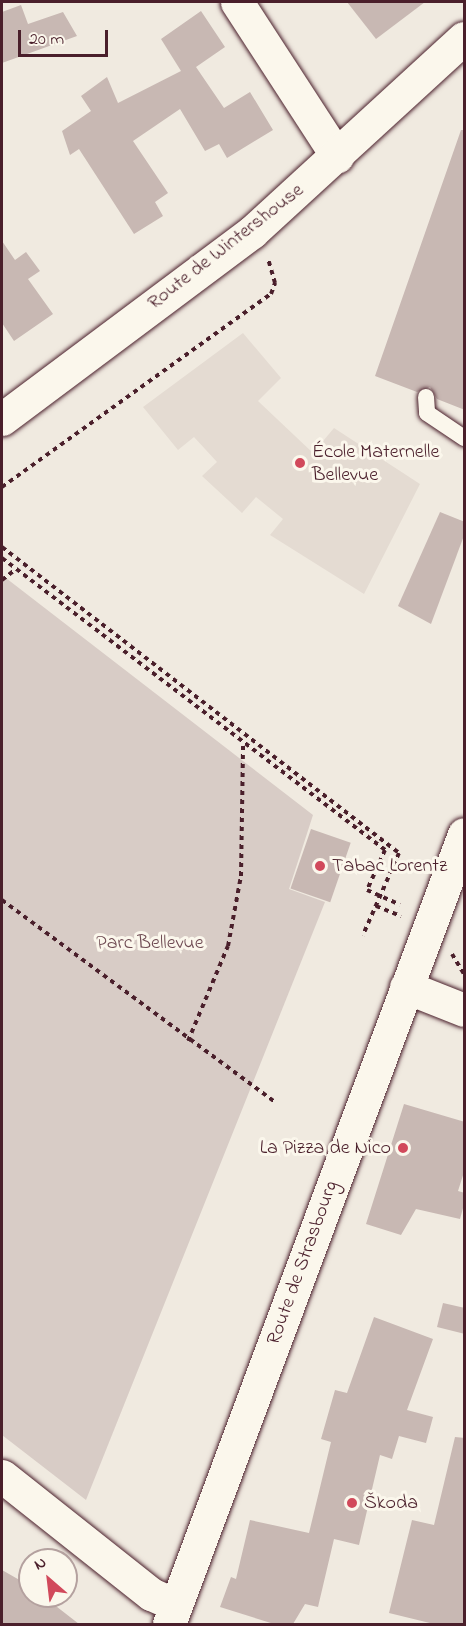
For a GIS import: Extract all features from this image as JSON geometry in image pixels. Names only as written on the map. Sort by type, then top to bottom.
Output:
[{"type":"street","points":[[237,2],[337,156]]},
{"type":"street","name":"Route de Wintershouse","points":[[2,419],[252,232],[465,38]]},
{"type":"street","name":"Route de Strasbourg","points":[[172,1615],[465,834]]},
{"type":"street","points":[[406,987],[465,1010]]},
{"type":"street","points":[[2,1476],[151,1594],[172,1615]]},
{"type":"lane","points":[[426,397],[427,413],[465,438]]},
{"type":"path","points":[[2,487],[271,294],[275,283],[264,254]]},
{"type":"path","points":[[2,547],[399,853],[363,935]]},
{"type":"path","points":[[2,558],[243,746],[385,850],[367,890],[400,905]]},
{"type":"path","points":[[2,580],[15,570]]},
{"type":"path","points":[[188,1041],[232,923],[241,876],[243,746]]},
{"type":"path","points":[[2,900],[188,1041],[275,1102]]},
{"type":"path","points":[[376,906],[396,914]]},
{"type":"shaded area","name":"École Maternelle Bellevue","points":[[243,333],[281,378],[258,401],[313,453],[334,428],[420,484],[364,594],[270,535],[283,519],[256,497],[242,513],[202,476],[217,462],[194,437],[178,450],[143,407]]},
{"type":"green space","name":"Parc Bellevue","points":[[2,575],[313,815],[289,889],[325,902],[86,1500],[2,1435]]},
{"type":"building","points":[[347,2],[425,2],[376,39]]},
{"type":"building","points":[[21,5],[28,24],[63,12],[77,36],[2,63],[2,12]]},
{"type":"building","points":[[201,11],[225,47],[196,67],[224,108],[250,92],[273,130],[227,158],[219,144],[205,151],[180,109],[133,141],[168,193],[155,202],[163,216],[134,234],[79,149],[70,155],[62,131],[91,111],[81,96],[107,77],[118,103],[181,71],[161,39]]},
{"type":"building","points":[[461,130],[465,130],[465,410],[437,399],[430,387],[417,392],[375,376]]},
{"type":"building","points":[[2,241],[15,260],[26,252],[40,271],[28,279],[53,314],[14,341],[2,323]]},
{"type":"building","points":[[440,512],[465,522],[465,533],[431,624],[398,606]]},
{"type":"building","name":"Tabac Lorentz","points":[[311,829],[351,843],[330,902],[290,889]]},
{"type":"building","points":[[404,1104],[465,1122],[465,1169],[458,1191],[465,1193],[465,1201],[460,1219],[416,1209],[401,1235],[366,1224]]},
{"type":"building","points":[[443,1303],[465,1308],[465,1334],[437,1327]]},
{"type":"building","points":[[374,1317],[433,1339],[407,1410],[433,1417],[426,1443],[399,1436],[392,1459],[380,1455],[359,1545],[334,1539],[318,1607],[305,1604],[293,1624],[274,1624],[220,1607],[231,1577],[236,1579],[250,1520],[309,1533],[331,1442],[321,1439],[335,1390],[347,1393]]},
{"type":"building","points":[[455,1437],[465,1438],[465,1624],[434,1624],[389,1613],[412,1520],[434,1525]]},
{"type":"building","points":[[2,1570],[18,1579],[18,1608],[58,1608],[79,1624],[2,1624]]},
{"type":"place","name":"École Maternelle Bellevue","points":[[300,463]]},
{"type":"place","name":"Tabac Lorentz","points":[[320,866]]},
{"type":"place","name":"La Pizza de Nico","points":[[403,1148]]},
{"type":"place","name":"Škoda","points":[[352,1503]]}]
